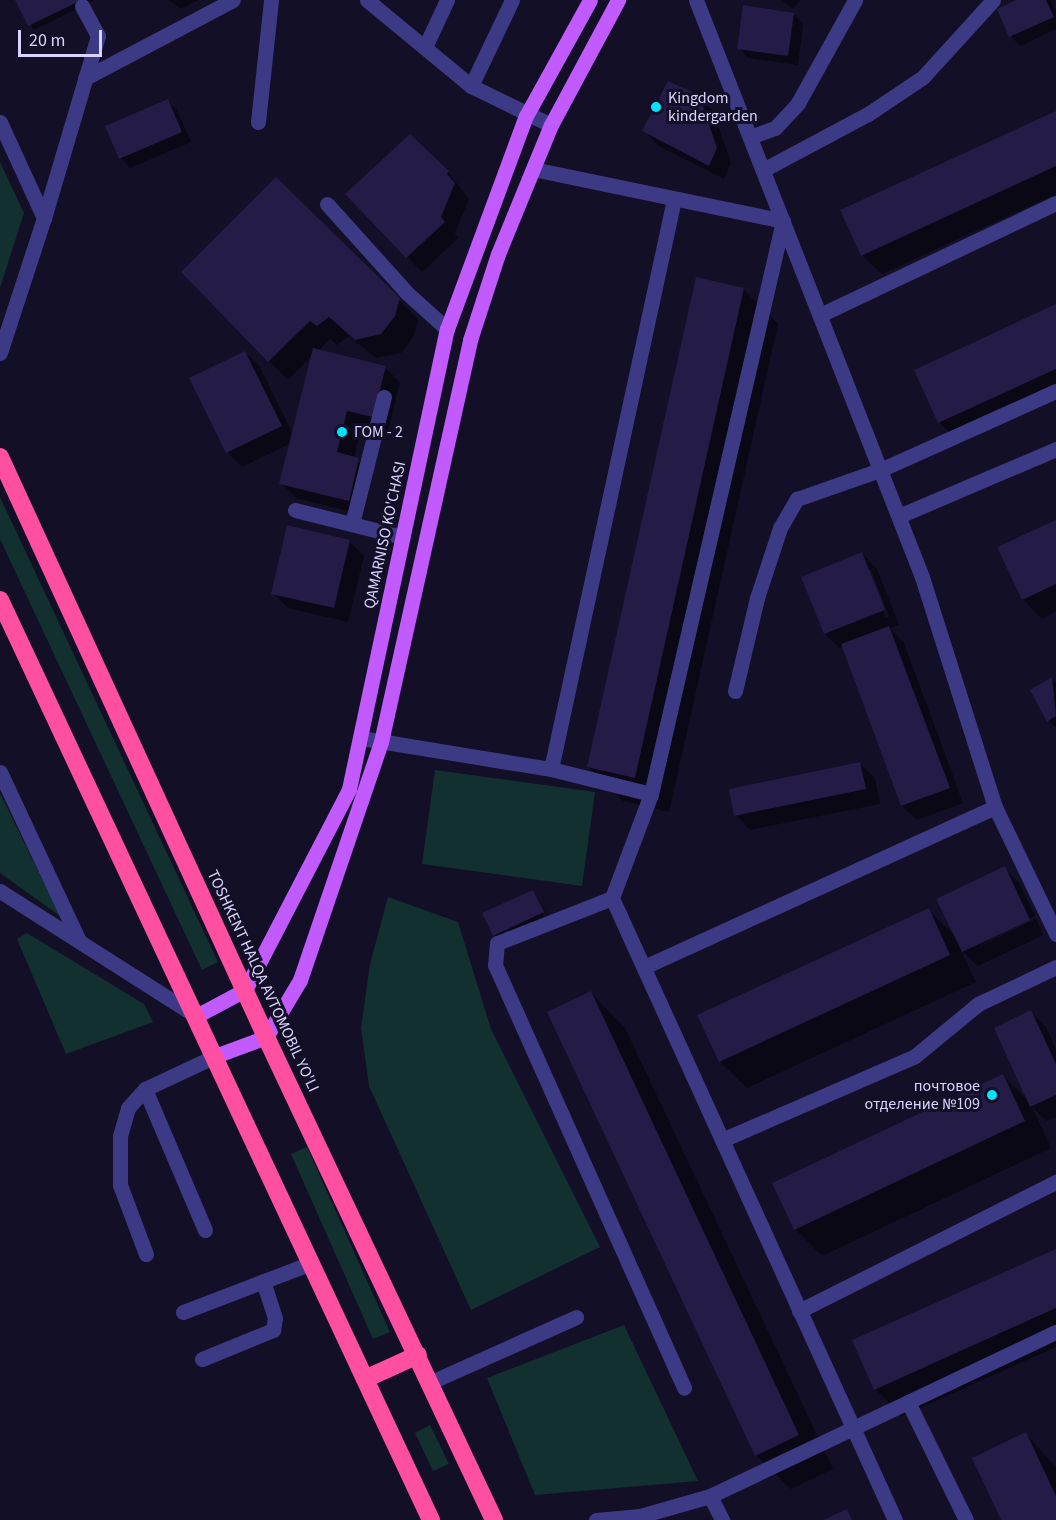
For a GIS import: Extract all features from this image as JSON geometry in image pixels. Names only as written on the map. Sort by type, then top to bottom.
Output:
[{"type":"highway","name":"TOSHKENT HALQA AVTOMOBIL YO'LI","points":[[0,457],[266,1037],[431,1382],[494,1520]]},
{"type":"highway","points":[[0,600],[431,1520]]},
{"type":"highway","points":[[365,1379],[418,1355]]},
{"type":"main road","name":"QAMARNISO KO'CHASI","points":[[245,990],[340,811],[361,738],[447,329],[526,116],[590,0]]},
{"type":"main road","points":[[215,1056],[266,1037],[300,980],[381,742],[470,340],[498,254],[551,125],[618,0]]},
{"type":"main road","points":[[196,1016],[245,990]]},
{"type":"street","points":[[85,78],[233,0]]},
{"type":"street","points":[[258,122],[272,0]]},
{"type":"street","points":[[367,0],[471,86],[526,116],[551,125]]},
{"type":"street","points":[[425,47],[447,0]]},
{"type":"street","points":[[471,86],[512,0]]},
{"type":"street","points":[[696,0],[922,577],[995,807],[1056,934]]},
{"type":"street","points":[[750,137],[775,128],[798,103],[855,0]]},
{"type":"street","points":[[763,170],[868,114],[923,76],[993,0]]},
{"type":"street","points":[[0,353],[44,218],[98,36],[82,6]]},
{"type":"street","points":[[0,122],[44,218]]},
{"type":"street","points":[[533,170],[783,221]]},
{"type":"street","points":[[551,769],[674,199]]},
{"type":"street","points":[[820,315],[1056,203]]},
{"type":"street","points":[[327,204],[407,293],[447,329]]},
{"type":"street","points":[[783,221],[651,794],[612,898],[895,1520]]},
{"type":"street","points":[[735,691],[757,598],[780,528],[797,499],[880,470],[1056,392]]},
{"type":"street","points":[[352,524],[384,397]]},
{"type":"street","points":[[899,516],[1056,449]]},
{"type":"street","points":[[295,510],[403,537]]},
{"type":"street","points":[[361,738],[551,769],[651,794]]},
{"type":"street","points":[[0,772],[79,940]]},
{"type":"street","points":[[644,967],[995,807]]},
{"type":"street","points":[[0,891],[196,1016]]},
{"type":"street","points":[[612,898],[497,943],[495,966],[684,1388]]},
{"type":"street","points":[[722,1140],[915,1056],[978,1004],[1056,967]]},
{"type":"street","points":[[146,1254],[120,1185],[120,1136],[128,1108],[145,1089],[215,1056]]},
{"type":"street","points":[[145,1089],[205,1230]]},
{"type":"street","points":[[799,1311],[1056,1182]]},
{"type":"street","points":[[183,1312],[311,1263]]},
{"type":"street","points":[[202,1359],[273,1330],[275,1318],[263,1281]]},
{"type":"street","points":[[431,1382],[576,1317]]},
{"type":"street","points":[[596,1520],[640,1516],[710,1496],[1056,1332]]},
{"type":"street","points":[[908,1402],[966,1520]]},
{"type":"street","points":[[710,1496],[722,1520]]},
{"type":"green space","points":[[0,162],[24,213],[0,288]]},
{"type":"green space","points":[[0,497],[218,962],[202,970],[0,539]]},
{"type":"green space","points":[[435,770],[595,792],[582,886],[422,864]]},
{"type":"green space","points":[[0,793],[60,916],[0,873]]},
{"type":"green space","points":[[388,897],[458,922],[491,1029],[600,1247],[471,1310],[369,1086],[361,1028],[370,964]]},
{"type":"green space","points":[[27,933],[144,1004],[153,1022],[66,1054],[17,939]]},
{"type":"green space","points":[[307,1147],[390,1332],[373,1339],[291,1154]]},
{"type":"green space","points":[[624,1325],[698,1481],[535,1495],[487,1378]]},
{"type":"green space","points":[[430,1425],[449,1464],[433,1471],[415,1433]]},
{"type":"building","points":[[15,0],[82,0],[28,26]]},
{"type":"building","points":[[1016,0],[1046,0],[1054,17],[1009,37],[997,9]]},
{"type":"building","points":[[743,5],[794,13],[788,56],[737,49]]},
{"type":"building","points":[[668,81],[699,95],[717,148],[709,166],[642,131]]},
{"type":"building","points":[[168,99],[182,132],[119,159],[105,126]]},
{"type":"building","points":[[1056,111],[1056,166],[861,256],[840,210]]},
{"type":"building","points":[[410,134],[449,171],[447,174],[455,183],[441,217],[445,222],[406,258],[345,194]]},
{"type":"building","points":[[276,177],[400,298],[395,316],[381,334],[355,340],[329,317],[317,326],[310,321],[268,362],[181,272]]},
{"type":"building","points":[[696,277],[744,288],[635,778],[587,767]]},
{"type":"building","points":[[1056,304],[1056,369],[938,423],[914,370]]},
{"type":"building","points":[[313,348],[386,366],[373,417],[347,411],[337,452],[359,458],[349,501],[279,484]]},
{"type":"building","points":[[245,351],[282,426],[226,453],[189,378]]},
{"type":"building","points":[[1056,520],[1056,584],[1022,600],[997,547]]},
{"type":"building","points":[[287,525],[350,540],[334,608],[271,594]]},
{"type":"building","points":[[862,552],[885,610],[824,634],[801,577]]},
{"type":"building","points":[[889,626],[950,788],[901,806],[841,644]]},
{"type":"building","points":[[1052,677],[1056,716],[1047,722],[1030,690]]},
{"type":"building","points":[[860,762],[866,789],[734,816],[729,789]]},
{"type":"building","points":[[1005,866],[1030,920],[962,952],[936,899]]},
{"type":"building","points":[[533,890],[544,912],[493,936],[482,913]]},
{"type":"building","points":[[929,908],[950,955],[719,1062],[697,1015]]},
{"type":"building","points":[[591,991],[799,1435],[755,1456],[547,1012]]},
{"type":"building","points":[[1031,1010],[1056,1064],[1056,1095],[1030,1107],[994,1028]]},
{"type":"building","points":[[1003,1074],[1025,1121],[794,1230],[772,1183]]},
{"type":"building","points":[[1056,1249],[1056,1308],[874,1390],[852,1340]]},
{"type":"building","points":[[1026,1432],[1056,1496],[1056,1520],[1001,1520],[972,1458]]},
{"type":"building","points":[[847,1509],[852,1520],[823,1520]]},
{"type":"place","name":"Kingdom kindergarden","points":[[656,107]]},
{"type":"place","name":"ГОМ - 2","points":[[342,432]]},
{"type":"place","name":"почтовое отделение №109","points":[[992,1095]]}]
